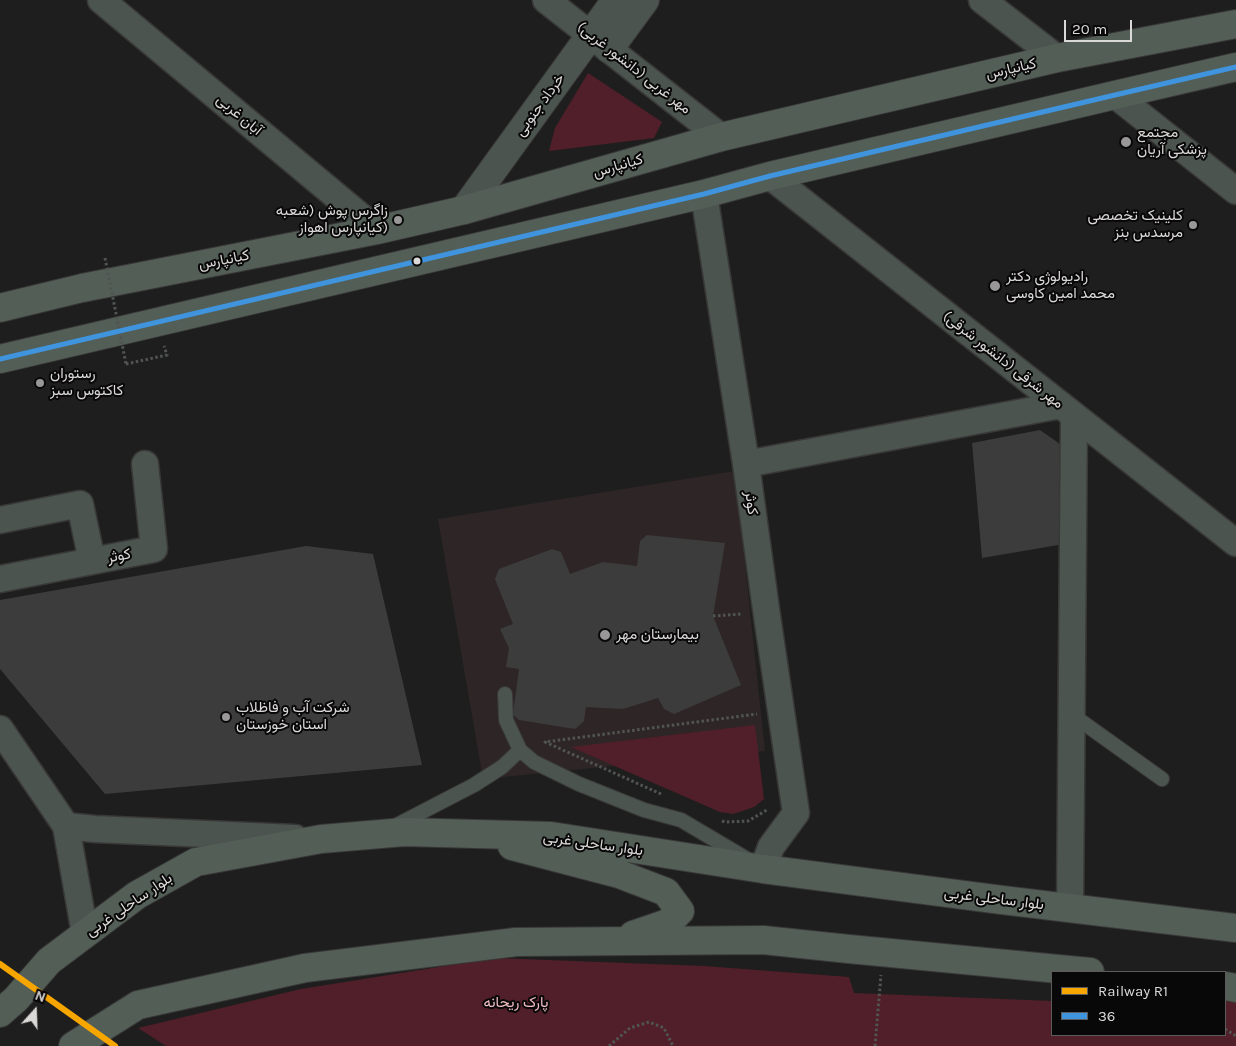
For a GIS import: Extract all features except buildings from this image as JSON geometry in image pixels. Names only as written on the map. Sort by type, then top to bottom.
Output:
[{"type":"main road","name":"کیانپارس","points":[[0,308],[82,288],[377,230],[464,210],[721,137],[1057,58],[1236,24]]},
{"type":"main road","points":[[0,359],[1236,67]]},
{"type":"main road","name":"بلوار ساحلی غربی","points":[[0,1013],[16,999],[49,961],[138,895],[196,862],[321,839],[404,832],[551,836],[763,868],[1002,900],[1236,928]]},
{"type":"main road","points":[[466,834],[619,874],[666,892],[680,911],[668,923],[616,941]]},
{"type":"main road","points":[[74,1046],[138,1005],[305,968],[516,942],[763,940],[1080,971]]},
{"type":"street","name":"آبان غربی","points":[[101,0],[377,230]]},
{"type":"street","name":"(دانشور غربی) مهر غربی","points":[[546,0],[721,137]]},
{"type":"street","name":"خرداد جنوبی","points":[[600,41],[616,0]]},
{"type":"street","name":"خرداد جنوبی","points":[[464,210],[600,41],[645,0]]},
{"type":"street","points":[[982,0],[1057,58]]},
{"type":"street","points":[[1114,95],[1236,191]]},
{"type":"street","name":"مهر شرقی (دانشور شرقی)","points":[[770,176],[1236,543]]},
{"type":"street","name":"کوثر","points":[[704,194],[746,464],[796,812],[771,847],[763,868]]},
{"type":"street","points":[[746,464],[1068,411],[1071,714],[1070,908]]},
{"type":"street","name":"کوثر","points":[[0,579],[154,549],[145,464]]},
{"type":"street","points":[[0,520],[80,504],[92,560]]},
{"type":"street","points":[[0,729],[66,826],[85,934]]},
{"type":"street","points":[[66,826],[321,839]]},
{"type":"lane","points":[[505,694],[506,720],[520,750],[534,762],[579,784],[644,810],[681,820],[763,868]]},
{"type":"lane","points":[[1071,714],[1162,779]]},
{"type":"lane","points":[[376,835],[474,785],[502,767],[520,750]]},
{"type":"path","points":[[105,258],[126,364],[167,355]]},
{"type":"path","points":[[713,616],[741,613],[748,620]]},
{"type":"path","points":[[662,794],[545,742],[758,714]]},
{"type":"path","points":[[716,818],[725,822],[748,821],[768,809]]},
{"type":"path","points":[[875,1046],[883,952]]},
{"type":"path","points":[[609,1046],[630,1028],[649,1022],[664,1028],[673,1046]]},
{"type":"shaded area","name":"بیمارستان مهر","points":[[735,471],[765,751],[483,779],[438,519]]},
{"type":"green space","points":[[588,73],[662,122],[654,138],[549,151],[555,128]]},
{"type":"green space","points":[[755,725],[764,799],[754,807],[733,814],[720,812],[571,747]]},
{"type":"green space","name":"پارک ریحانه","points":[[495,958],[704,966],[849,977],[854,993],[1051,1001],[1051,1036],[1226,1036],[1226,993],[1236,995],[1236,1046],[166,1046],[138,1028],[301,989]]},
{"type":"rail line","name":"R1","points":[[0,964],[115,1046]]},
{"type":"transit line","name":"36","points":[[0,359],[1236,67]]},
{"type":"place","name":"مجتمع پزشکی آریان","points":[[1126,142]]},
{"type":"place","name":"زاگرس پوش (شعبه کیانپارس اهواز)","points":[[398,220]]},
{"type":"place","name":"کلینیک تخصصی مرسدس بنز","points":[[1193,225]]},
{"type":"place","name":"رادیولوژی دکتر محمد امین کاوسی","points":[[995,286]]},
{"type":"place","name":"رستوران کاکتوس سبز","points":[[40,383]]},
{"type":"place","name":"بیمارستان مهر","points":[[605,635]]},
{"type":"place","name":"شرکت آب و فاظلاب استان خوزستان","points":[[226,717]]}]
